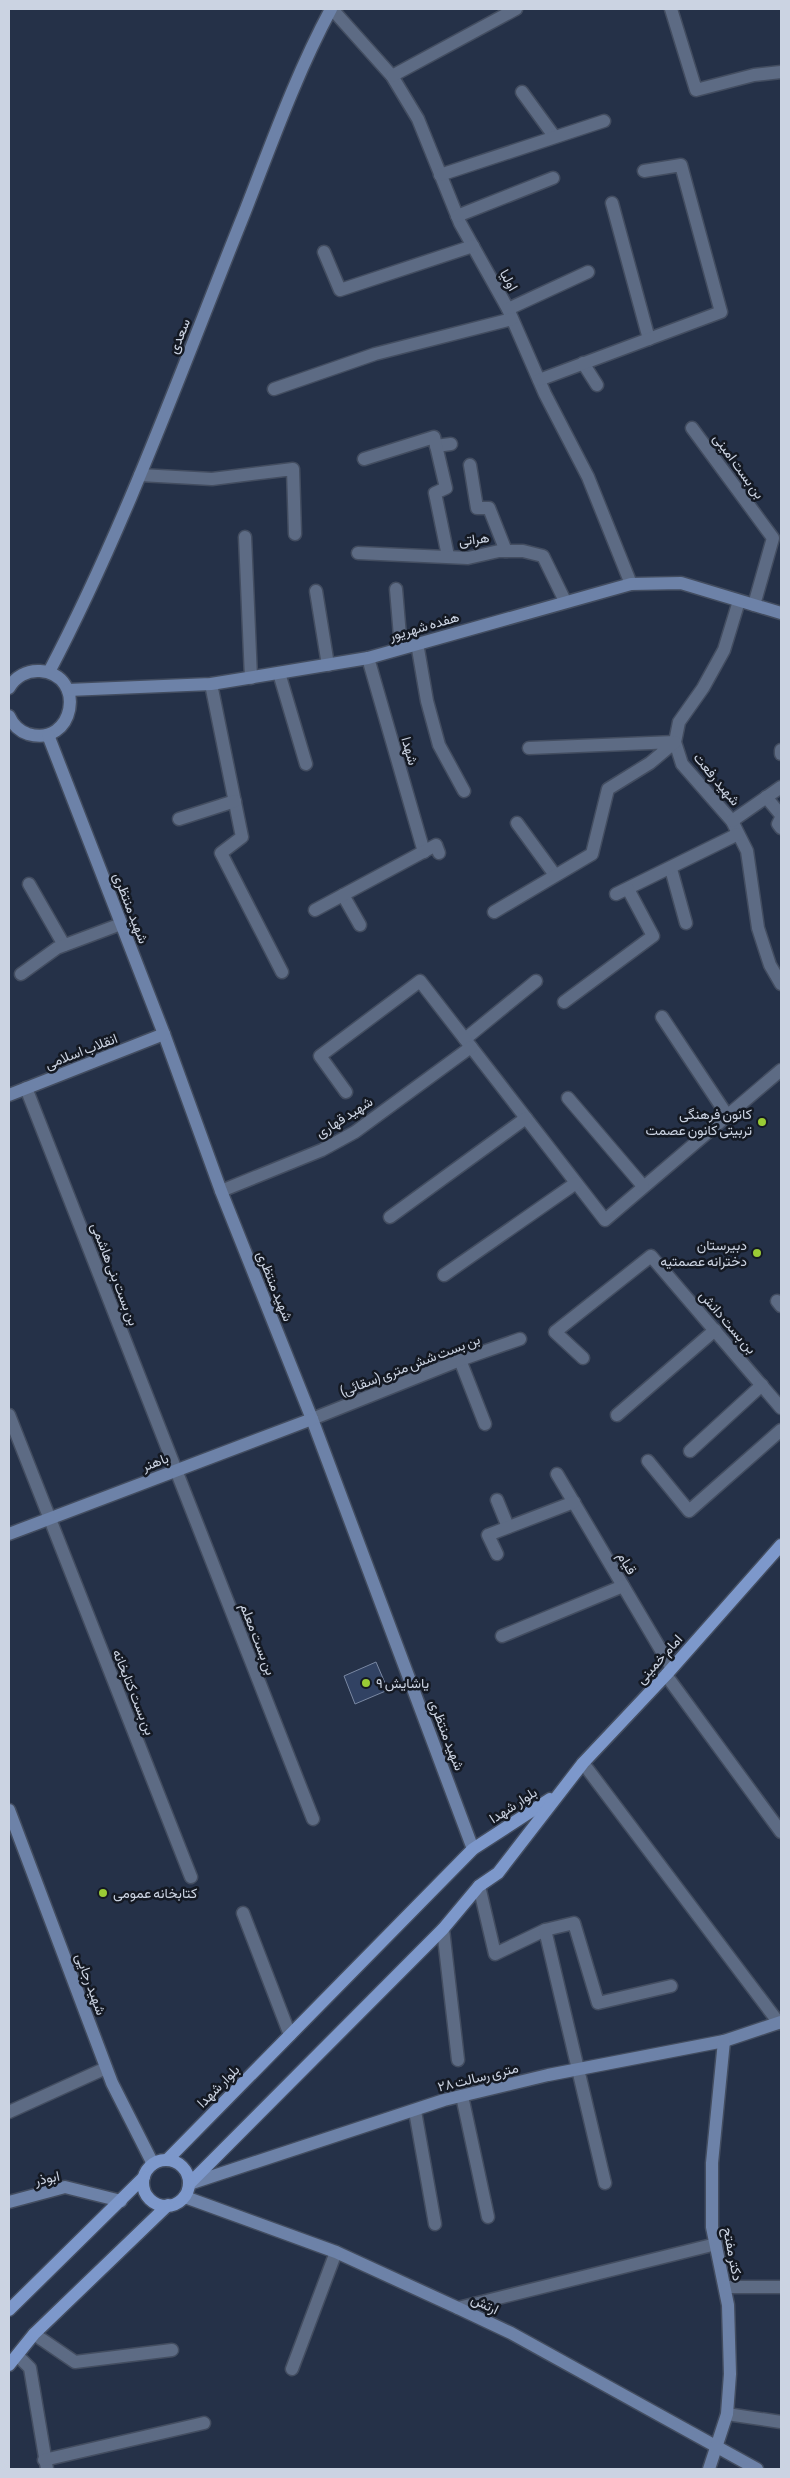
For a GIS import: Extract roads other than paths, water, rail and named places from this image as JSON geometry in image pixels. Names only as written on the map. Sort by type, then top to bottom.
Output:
[{"type":"main road","name":"امام خمینی","points":[[559,1794],[584,1763],[781,1545]]},
{"type":"main road","name":"بلوار شهدا","points":[[167,2160],[473,1849],[559,1794]]},
{"type":"main road","name":"بلوار شهدا","points":[[189,2184],[444,1929],[480,1886],[498,1872],[559,1794]]},
{"type":"main road","points":[[9,2310],[121,2201],[153,2164],[167,2160],[174,2161],[185,2170],[189,2184],[185,2197],[168,2205],[34,2334],[13,2360]]},
{"type":"main road","points":[[144,2176],[145,2192],[156,2203],[168,2205]]},
{"type":"street","name":"اولیا","points":[[331,9],[392,76],[418,119],[457,216],[510,314],[539,380],[588,477],[631,584]]},
{"type":"street","name":"سعدی","points":[[49,672],[82,607],[140,475],[285,111],[331,9]]},
{"type":"street","points":[[392,76],[516,9]]},
{"type":"street","points":[[671,9],[696,90],[754,75],[781,72]]},
{"type":"street","points":[[522,92],[554,136]]},
{"type":"street","points":[[440,175],[604,121]]},
{"type":"street","points":[[539,380],[721,312],[681,165],[644,171]]},
{"type":"street","points":[[457,216],[553,178]]},
{"type":"street","points":[[612,203],[649,339]]},
{"type":"street","points":[[324,252],[340,290],[473,246]]},
{"type":"street","points":[[274,389],[375,354],[510,314],[588,272]]},
{"type":"street","points":[[583,363],[597,385]]},
{"type":"street","name":"بن بست امینی","points":[[692,428],[777,538],[754,605]]},
{"type":"street","points":[[364,459],[434,437],[446,488],[435,493],[448,556]]},
{"type":"street","points":[[436,446],[451,444]]},
{"type":"street","points":[[470,465],[477,508],[489,508],[506,551]]},
{"type":"street","points":[[140,475],[212,479],[293,469],[295,534]]},
{"type":"street","points":[[245,537],[251,678]]},
{"type":"street","name":"هراتی","points":[[358,553],[468,558],[506,551],[523,551],[544,556],[565,601]]},
{"type":"street","name":"هفده شهریور","points":[[68,690],[211,684],[368,658],[565,601],[631,584],[681,583],[781,613]]},
{"type":"street","points":[[396,589],[400,648]]},
{"type":"street","points":[[316,591],[328,665]]},
{"type":"street","points":[[494,912],[592,854],[608,789],[650,763],[675,742],[680,722],[703,688],[724,650],[739,601]]},
{"type":"street","points":[[417,643],[427,701],[439,745],[464,791]]},
{"type":"street","name":"شهدا","points":[[368,658],[424,852]]},
{"type":"street","points":[[9,688],[22,674],[34,670],[49,672],[60,678],[68,690],[71,704],[68,717],[60,728],[48,735],[35,736],[22,732],[10,721]]},
{"type":"street","points":[[279,673],[306,764]]},
{"type":"street","points":[[211,684],[242,837],[220,853],[282,972]]},
{"type":"street","name":"شهید منتظری","points":[[48,735],[164,1034],[221,1191],[312,1419],[473,1849]]},
{"type":"street","points":[[529,748],[675,742]]},
{"type":"street","name":"شهید رفعت","points":[[675,742],[682,764],[732,821],[747,851],[758,928],[770,965],[781,984]]},
{"type":"street","points":[[732,821],[781,787]]},
{"type":"street","points":[[766,798],[781,816],[778,824],[781,828]]},
{"type":"street","points":[[178,819],[235,801]]},
{"type":"street","points":[[517,823],[555,875]]},
{"type":"street","points":[[616,894],[671,869],[738,834]]},
{"type":"street","points":[[315,910],[436,845],[439,853]]},
{"type":"street","points":[[671,869],[686,924]]},
{"type":"street","points":[[29,884],[64,945]]},
{"type":"street","points":[[564,1002],[653,936],[628,889]]},
{"type":"street","points":[[343,895],[360,925]]},
{"type":"street","points":[[21,974],[64,945],[121,924]]},
{"type":"street","points":[[346,1092],[320,1056],[420,981],[605,1220],[781,1070]]},
{"type":"street","name":"شهید قهاری","points":[[221,1191],[322,1150],[355,1132],[468,1043],[536,981]]},
{"type":"street","points":[[662,1017],[727,1115]]},
{"type":"street","name":"انقلاب اسلامی","points":[[9,1095],[164,1034]]},
{"type":"street","name":"بن بست بنی هاشمی","points":[[26,1088],[176,1470]]},
{"type":"street","points":[[568,1098],[643,1186]]},
{"type":"street","points":[[390,1217],[526,1118]]},
{"type":"street","points":[[444,1275],[576,1182]]},
{"type":"street","name":"بن بست دانش","points":[[582,1358],[555,1332],[651,1256],[781,1408]]},
{"type":"street","points":[[617,1415],[715,1330]]},
{"type":"street","name":"بن بست شش متری (سقائی)","points":[[312,1419],[460,1360],[520,1339]]},
{"type":"street","points":[[460,1360],[485,1424]]},
{"type":"street","points":[[690,1451],[762,1385]]},
{"type":"street","name":"بن بست کتابخانه","points":[[9,1416],[190,1877]]},
{"type":"street","name":"باهنر","points":[[9,1534],[312,1419]]},
{"type":"street","points":[[648,1461],[689,1511],[781,1430]]},
{"type":"street","name":"بن بست معلم","points":[[176,1470],[313,1819]]},
{"type":"street","name":"قیام","points":[[557,1474],[623,1586],[669,1671],[781,1832]]},
{"type":"street","points":[[497,1500],[508,1527]]},
{"type":"street","points":[[497,1554],[488,1535],[574,1502]]},
{"type":"street","points":[[502,1636],[623,1586]]},
{"type":"street","points":[[584,1763],[780,2023]]},
{"type":"street","name":"شهید رجایی","points":[[9,1810],[106,2068],[153,2164]]},
{"type":"street","points":[[480,1886],[495,1954],[545,1930],[574,1923],[598,2003],[671,1986]]},
{"type":"street","points":[[243,1913],[290,2035]]},
{"type":"street","points":[[444,1929],[458,2060]]},
{"type":"street","points":[[545,1930],[605,2183]]},
{"type":"street","name":"۲۸ متری رسالت","points":[[189,2184],[444,2100],[579,2068],[724,2041],[780,2023]]},
{"type":"street","name":"دکتر مفتح","points":[[709,2469],[718,2448],[728,2414],[730,2374],[728,2305],[712,2227],[712,2163],[724,2041]]},
{"type":"street","points":[[9,2112],[106,2068]]},
{"type":"street","points":[[462,2096],[488,2218]]},
{"type":"street","points":[[414,2111],[435,2224]]},
{"type":"street","name":"ابوذر","points":[[9,2202],[65,2187],[121,2201]]},
{"type":"street","name":"ارتش","points":[[185,2197],[336,2252],[511,2333],[758,2469]]},
{"type":"street","points":[[458,2308],[716,2244]]},
{"type":"street","points":[[292,2369],[336,2252]]},
{"type":"street","points":[[724,2287],[781,2287]]},
{"type":"street","points":[[34,2334],[75,2362],[172,2350]]},
{"type":"street","points":[[13,2360],[30,2368],[46,2464],[204,2423]]},
{"type":"street","points":[[728,2414],[781,2422]]},
{"type":"place","name":"کانون فرهنگی تربیتی کانون عصمت","points":[[762,1122]]},
{"type":"place","name":"دبیرستان دخترانه عصمتیه","points":[[757,1253]]},
{"type":"place","name":"یاشایش ۹","points":[[366,1683]]},
{"type":"place","name":"کتابخانه عمومی","points":[[103,1893]]}]
